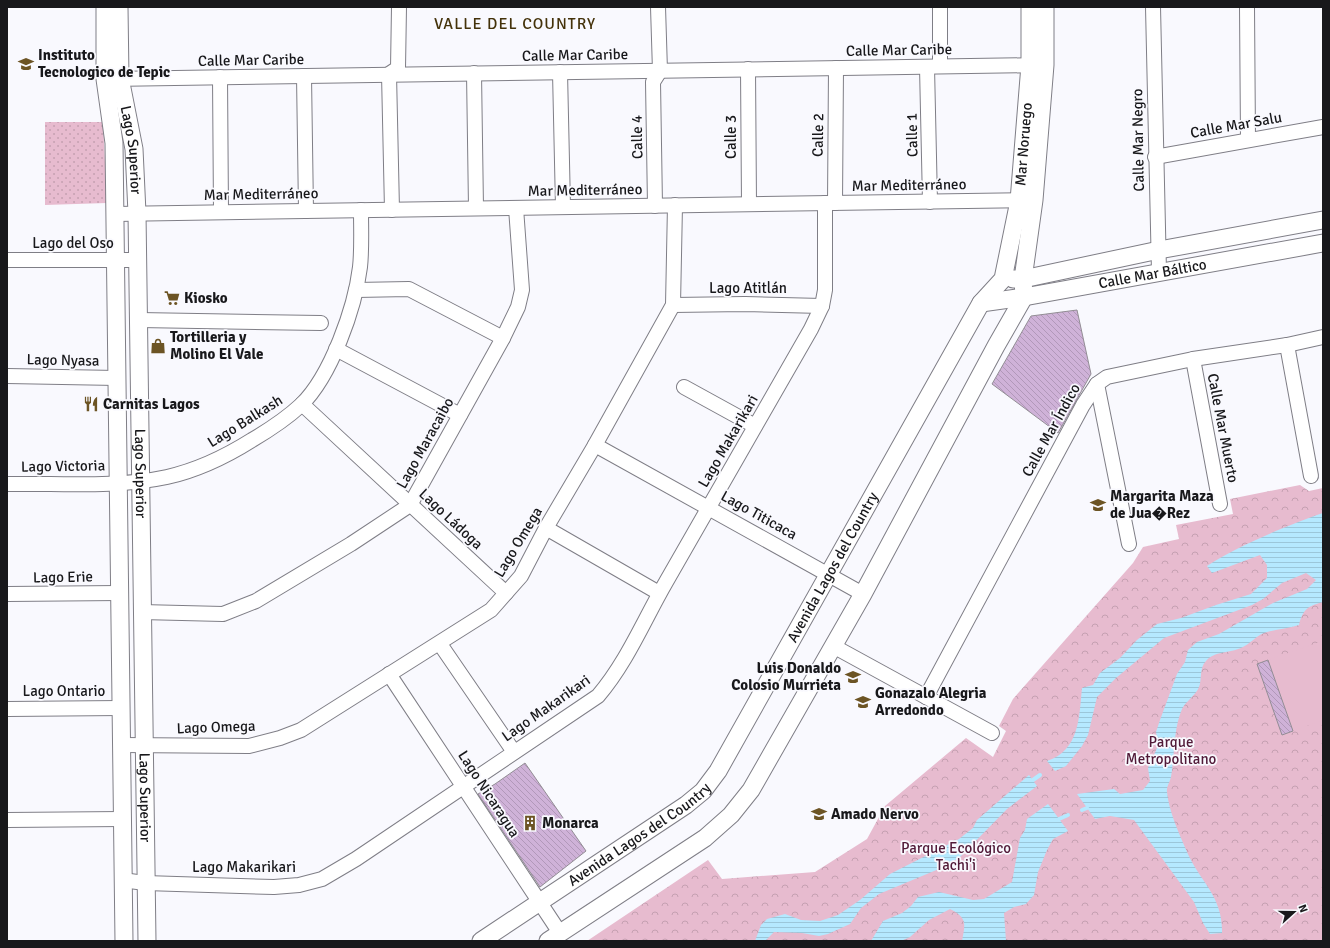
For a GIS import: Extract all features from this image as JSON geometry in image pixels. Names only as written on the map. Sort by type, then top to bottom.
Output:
[{"type":"street","name":"Lago Superior","points":[[105,7],[113,79],[122,745],[122,880],[124,941]]},
{"type":"street","name":"Lago Superior","points":[[119,7],[113,79],[134,149],[137,213],[141,481],[141,612],[147,941]]},
{"type":"street","points":[[392,210],[389,74],[398,68],[399,7]]},
{"type":"street","points":[[658,7],[660,71]]},
{"type":"street","name":"Calle 1","points":[[930,202],[934,67],[940,7]]},
{"type":"street","name":"Mar Noruego","points":[[1030,7],[1038,65]]},
{"type":"street","name":"Mar Noruego","points":[[1023,279],[1026,200],[1038,65],[1045,7]]},
{"type":"street","name":"Calle Mar Negro","points":[[1153,7],[1155,157],[1159,272]]},
{"type":"street","points":[[1247,7],[1248,140]]},
{"type":"street","name":"Calle Mar Caribe","points":[[113,79],[1038,65]]},
{"type":"street","name":"Calle 2","points":[[830,203],[836,68]]},
{"type":"street","name":"Calle 3","points":[[748,69],[748,204]]},
{"type":"street","name":"Calle 4","points":[[655,206],[653,82],[660,71]]},
{"type":"street","points":[[560,72],[563,207]]},
{"type":"street","points":[[474,73],[476,208]]},
{"type":"street","points":[[304,76],[306,211]]},
{"type":"street","points":[[220,77],[221,212]]},
{"type":"street","name":"Calle Mar Salu","points":[[1155,157],[1323,127]]},
{"type":"street","name":"Mar Noruego","points":[[1003,279],[1026,200]]},
{"type":"street","name":"Mar Mediterráneo","points":[[115,214],[1026,200]]},
{"type":"street","name":"Lago Makarikari","points":[[122,880],[145,883],[274,887],[299,885],[322,879],[356,859],[598,696],[624,660],[659,593],[756,426],[811,329],[822,306],[825,290],[830,203]]},
{"type":"street","name":"Lago Omega","points":[[122,745],[249,746],[280,738],[301,730],[389,674],[440,644],[491,610],[520,576],[546,528],[595,446],[673,305],[675,205]]},
{"type":"street","name":"Lago Maracaibo","points":[[141,612],[223,614],[249,603],[351,544],[410,505],[503,338],[518,307],[522,290],[516,208]]},
{"type":"street","name":"Lago Balkash","points":[[119,482],[141,481],[196,469],[225,457],[270,429],[302,404],[319,381],[336,348],[356,290],[360,267],[361,210]]},
{"type":"street","name":"Calle Mar Báltico","points":[[1003,279],[1023,279],[1159,250],[1323,220]]},
{"type":"street","name":"Calle Mar Báltico","points":[[981,303],[1024,298],[1323,243]]},
{"type":"street","name":"Lago del Oso","points":[[7,260],[138,260]]},
{"type":"street","name":"Avenida Lagos del Country","points":[[481,941],[686,805],[703,791],[718,771],[830,575],[981,303],[1003,279]]},
{"type":"street","points":[[554,937],[705,838],[731,815],[751,790],[863,594],[996,346],[1024,298],[1023,279]]},
{"type":"street","points":[[356,290],[409,289],[503,338]]},
{"type":"street","name":"Lago Atitlán","points":[[673,305],[744,304],[822,306]]},
{"type":"street","points":[[139,320],[321,323]]},
{"type":"street","name":"Calle Mar Índico","points":[[926,697],[1080,412],[1097,384],[1107,378],[1193,359],[1287,345],[1323,337]]},
{"type":"street","points":[[1287,345],[1311,476]]},
{"type":"street","points":[[336,348],[460,415]]},
{"type":"street","name":"Calle Mar Muerto","points":[[1193,359],[1220,504]]},
{"type":"street","name":"Lago Nyasa","points":[[7,376],[117,378]]},
{"type":"street","points":[[1097,384],[1130,544]]},
{"type":"street","points":[[684,387],[756,426]]},
{"type":"street","name":"Lago Ládoga","points":[[302,404],[506,593]]},
{"type":"street","name":"Lago Titicaca","points":[[595,446],[709,507],[863,594]]},
{"type":"street","name":"Lago Victoria","points":[[7,484],[119,482]]},
{"type":"street","points":[[546,528],[659,593]]},
{"type":"street","name":"Lago Erie","points":[[7,594],[119,593]]},
{"type":"street","points":[[440,644],[514,752]]},
{"type":"street","points":[[833,646],[992,733]]},
{"type":"street","name":"Lago Nicaragua","points":[[389,674],[539,902],[554,937]]},
{"type":"street","name":"Lago Ontario","points":[[7,709],[121,708]]},
{"type":"street","points":[[7,820],[122,819]]},
{"type":"green space","points":[[45,122],[103,122],[107,203],[45,205]]},
{"type":"green space","name":"Parque Metropolitano","points":[[1300,485],[1309,491],[1323,488],[1323,941],[587,941],[708,860],[722,879],[815,872],[867,839],[885,806],[966,738],[993,757],[1006,731],[999,726],[1013,699],[1133,563],[1143,547],[1179,539],[1176,525],[1233,514],[1230,499]]},
{"type":"green space","points":[[1323,641],[1323,720],[1293,731],[1268,660]]},
{"type":"water","points":[[1323,513],[1323,602],[1313,605],[1307,609],[1302,615],[1299,625],[1264,633],[1237,650],[1213,655],[1209,658],[1202,667],[1198,690],[1184,706],[1179,717],[1171,777],[1167,788],[1168,800],[1172,815],[1192,863],[1210,890],[1219,909],[1222,933],[1210,934],[1203,923],[1194,902],[1134,820],[1110,816],[1095,819],[1077,794],[1114,789],[1120,794],[1143,790],[1150,781],[1148,768],[1158,746],[1156,732],[1177,674],[1185,662],[1188,650],[1197,642],[1219,634],[1273,603],[1307,589],[1316,580],[1306,573],[1282,583],[1263,599],[1252,605],[1164,638],[1116,678],[1097,697],[1088,735],[1082,746],[1066,766],[1055,771],[1047,761],[1058,756],[1072,741],[1078,721],[1082,688],[1093,685],[1100,673],[1120,658],[1137,640],[1157,624],[1181,618],[1251,594],[1267,578],[1267,565],[1260,555],[1212,573],[1207,566],[1219,558],[1263,536]]},
{"type":"water","points":[[1029,775],[1037,786],[1007,809],[961,856],[946,866],[879,894],[861,908],[850,924],[828,934],[819,936],[802,933],[774,932],[765,941],[755,941],[761,925],[767,919],[785,914],[801,920],[820,921],[838,915],[860,900],[890,874],[959,839],[973,828],[977,820]]},
{"type":"water","points":[[1048,804],[1068,831],[1053,839],[1047,850],[1038,872],[1034,895],[1026,904],[1014,907],[1004,913],[1006,941],[962,941],[964,922],[960,915],[950,909],[929,920],[910,937],[901,941],[871,941],[883,921],[902,913],[911,906],[918,897],[939,892],[973,900],[984,899],[1012,882],[1020,838],[1025,830],[1027,819]]},
{"type":"building","points":[[1077,310],[1091,374],[1058,433],[992,384],[1031,316]]},
{"type":"building","points":[[1268,660],[1293,731],[1282,735],[1257,664]]},
{"type":"building","name":"Monarca","points":[[525,763],[586,851],[540,887],[478,794]]},
{"type":"waterway","points":[[1033,780],[1040,775]]},
{"type":"waterway","points":[[1082,810],[1087,808]]},
{"type":"waterway","points":[[1059,819],[1068,815]]},
{"type":"place","name":"Instituto Tecnologico de Tepic","points":[[26,64]]},
{"type":"place","name":"Kiosko","points":[[172,298]]},
{"type":"place","name":"Tortilleria y Molino El Vale","points":[[158,346]]},
{"type":"place","name":"Carnitas Lagos","points":[[91,404]]},
{"type":"place","name":"Margarita Maza de Jua�Rez","points":[[1098,505]]},
{"type":"place","name":"Luis Donaldo Colosio Murrieta","points":[[853,677]]},
{"type":"place","name":"Gonazalo Alegria Arredondo","points":[[863,702]]},
{"type":"place","name":"Amado Nervo","points":[[819,814]]},
{"type":"place","name":"Monarca","points":[[530,823]]},
{"type":"district","name":"VALLE DEL COUNTRY","points":[[515,23]]},
{"type":"park label","name":"Parque Ecológico Tachi'i","points":[[956,856]]}]
